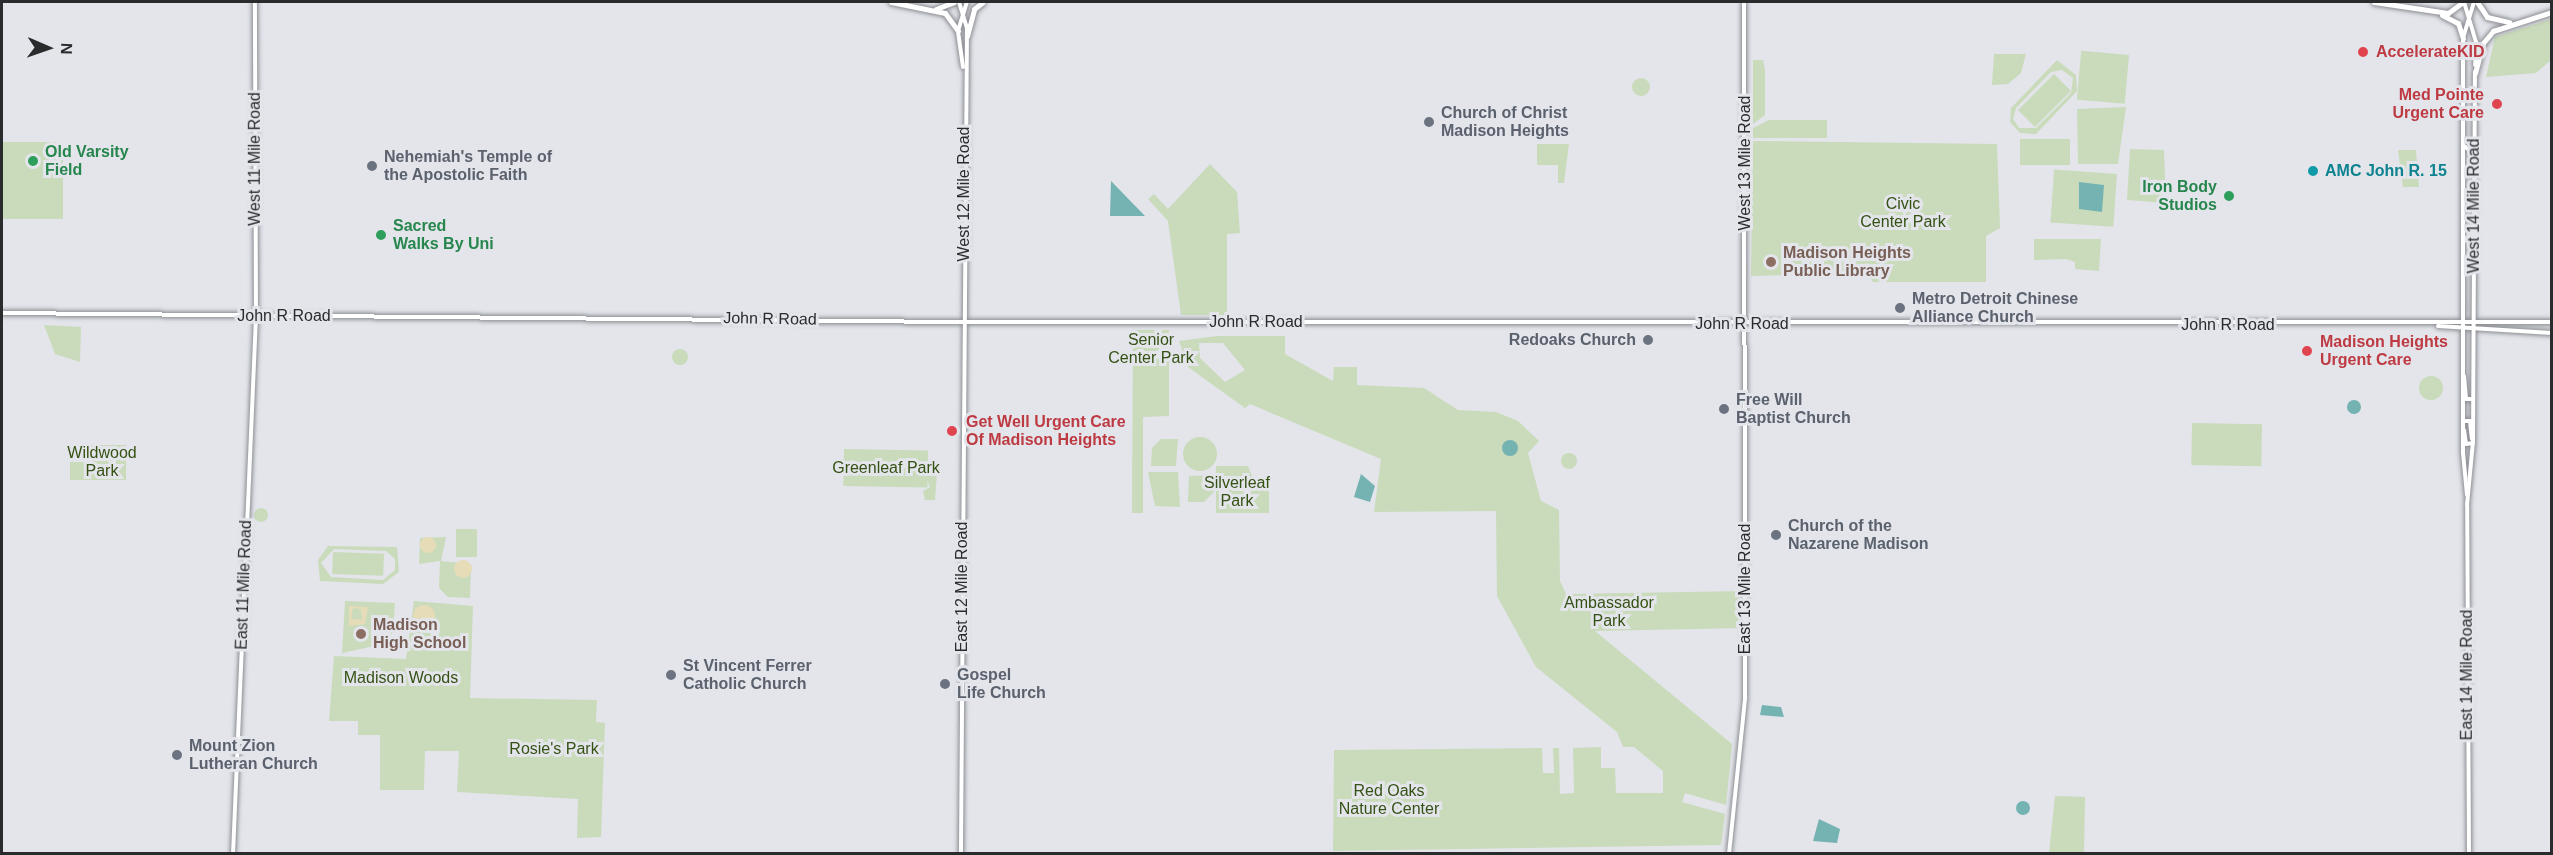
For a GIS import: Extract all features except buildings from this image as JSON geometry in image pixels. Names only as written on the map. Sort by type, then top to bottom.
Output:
[{"type":"highway","points":[[891,2],[931,9],[949,16],[958,31]]},
{"type":"highway","points":[[931,9],[954,2]]},
{"type":"highway","points":[[967,36],[974,9],[983,2]]},
{"type":"highway","points":[[2374,2],[2432,12],[2454,12],[2463,2]]},
{"type":"highway","points":[[2475,2],[2493,20],[2516,21]]},
{"type":"highway","points":[[2432,12],[2456,21],[2463,38]]},
{"type":"highway","points":[[2475,73],[2486,38],[2516,21],[2552,12]]},
{"type":"main road","name":"West 11 Mile Road","points":[[255,2],[256,316]]},
{"type":"main road","name":"West 12 Mile Road","points":[[959,2],[967,36],[963,67],[964,321]]},
{"type":"main road","name":"West 12 Mile Road","points":[[963,67],[958,31],[967,2]]},
{"type":"main road","name":"West 13 Mile Road","points":[[1744,2],[1745,324]]},
{"type":"main road","name":"West 14 Mile Road","points":[[2463,2],[2469,20],[2475,61],[2474,322]]},
{"type":"main road","name":"West 14 Mile Road","points":[[2464,322],[2463,38],[2475,2]]},
{"type":"main road","points":[[2464,62],[2469,56],[2475,61]]},
{"type":"main road","points":[[2463,103],[2474,106]]},
{"type":"main road","points":[[2464,135],[2474,144]]},
{"type":"main road","points":[[2464,146],[2474,154]]},
{"type":"main road","points":[[2464,220],[2474,227]]},
{"type":"main road","points":[[2463,255],[2473,256]]},
{"type":"main road","points":[[2463,269],[2468,265],[2474,270]]},
{"type":"main road","name":"John R Road","points":[[2,313],[964,321],[2438,326],[2464,322],[2552,324]]},
{"type":"main road","name":"East 11 Mile Road","points":[[233,854],[256,316]]},
{"type":"main road","name":"East 12 Mile Road","points":[[962,854],[964,321]]},
{"type":"main road","name":"East 14 Mile Road","points":[[2464,322],[2463,453],[2467,496],[2469,854]]},
{"type":"main road","name":"East 14 Mile Road","points":[[2467,496],[2472,471],[2474,322]]},
{"type":"main road","points":[[2492,332],[2497,322]]},
{"type":"main road","name":"East 13 Mile Road","points":[[1729,854],[1745,698],[1745,324]]},
{"type":"main road","points":[[2543,334],[2552,324]]},
{"type":"main road","name":"John R Road","points":[[2438,326],[2464,332],[2552,333]]},
{"type":"main road","points":[[2463,375],[2466,399],[2473,399]]},
{"type":"main road","points":[[2463,421],[2470,421],[2473,442],[2466,444],[2463,429]]},
{"type":"main road","points":[[2463,453],[2466,470],[2472,471]]},
{"type":"green space","points":[[2551,19],[2551,60],[2536,73],[2486,77],[2495,37]]},
{"type":"green space","points":[[2081,51],[2129,55],[2125,104],[2077,100]]},
{"type":"green space","points":[[1994,54],[2026,54],[2021,73],[2008,84],[1992,85]]},
{"type":"green space","points":[[1753,60],[1763,60],[1765,115],[1753,124]]},
{"type":"green space","points":[[2057,60],[2076,75],[2077,91],[2036,134],[2020,133],[2010,122],[2011,108]],"holes":[[[2062,70],[2073,78],[2071,93],[2036,128],[2019,128],[2013,119],[2016,108],[2051,72]]]},
{"type":"green space","points":[[2054,74],[2071,91],[2035,127],[2018,110]]},
{"type":"green space","points":[[1641,78],[1647,81],[1650,87],[1647,93],[1641,96],[1635,93],[1632,87],[1635,81]]},
{"type":"green space","points":[[2126,107],[2118,164],[2078,164],[2077,109]]},
{"type":"green space","points":[[1769,120],[1827,120],[1827,138],[1753,138],[1753,128]]},
{"type":"green space","points":[[2020,139],[2070,139],[2070,165],[2020,165]]},
{"type":"green space","name":"Civic Center Park","points":[[1753,141],[1997,144],[2000,228],[1986,236],[1986,282],[1873,282],[1867,273],[1751,276]]},
{"type":"green space","points":[[2,142],[63,142],[63,219],[2,219]]},
{"type":"green space","points":[[1537,144],[1569,144],[1564,183],[1558,183],[1558,165],[1537,165]]},
{"type":"green space","points":[[2130,149],[2164,150],[2166,203],[2127,200]]},
{"type":"green space","points":[[2398,150],[2416,150],[2419,187],[2403,187]]},
{"type":"green space","points":[[1210,164],[1237,192],[1240,233],[1227,234],[1227,315],[1181,315],[1168,221],[1148,199],[1154,194],[1168,209]]},
{"type":"green space","points":[[2054,170],[2117,174],[2113,227],[2050,222]]},
{"type":"green space","points":[[2034,239],[2101,239],[2099,271],[2075,269],[2075,262],[2066,259],[2034,260]]},
{"type":"green space","points":[[44,325],[81,327],[80,362],[55,354]]},
{"type":"green space","name":"Senior Center Park","points":[[1133,330],[1169,330],[1169,416],[1143,417],[1143,513],[1132,513]]},
{"type":"green space","points":[[1217,336],[1285,336],[1285,354],[1333,381],[1334,367],[1357,367],[1357,385],[1424,388],[1458,410],[1496,412],[1518,421],[1539,441],[1528,453],[1541,501],[1559,510],[1560,581],[1566,594],[1745,591],[1745,628],[1595,631],[1732,744],[1726,805],[1685,793],[1682,802],[1725,814],[1721,845],[1333,851],[1334,750],[1542,748],[1543,773],[1554,773],[1553,748],[1559,748],[1560,794],[1574,793],[1573,748],[1601,747],[1601,768],[1615,768],[1616,793],[1663,793],[1663,771],[1634,747],[1623,747],[1617,732],[1536,667],[1497,596],[1496,511],[1374,512],[1381,459],[1250,404],[1245,408],[1188,367],[1179,341]],"holes":[[[1199,343],[1223,343],[1245,370],[1225,382],[1200,358]]]},
{"type":"green space","points":[[680,349],[686,351],[688,357],[686,363],[680,365],[674,363],[672,357],[674,351]]},
{"type":"green space","points":[[2431,376],[2436,377],[2442,383],[2442,393],[2436,399],[2431,400],[2426,399],[2420,393],[2419,388],[2420,383],[2426,377]]},
{"type":"green space","points":[[2192,423],[2262,424],[2261,466],[2191,465]]},
{"type":"green space","points":[[1200,437],[1212,442],[1217,454],[1212,466],[1200,471],[1188,466],[1183,454],[1188,442]]},
{"type":"green space","points":[[1161,439],[1178,439],[1176,466],[1151,466],[1152,448]]},
{"type":"green space","name":"Wildwood Park","points":[[84,445],[126,445],[126,480],[70,480],[70,462],[84,462]]},
{"type":"green space","name":"Greenleaf Park","points":[[844,449],[928,450],[927,487],[843,486]]},
{"type":"green space","points":[[1569,453],[1577,461],[1569,469],[1561,461]]},
{"type":"green space","name":"Silverleaf Park","points":[[1216,466],[1248,466],[1253,479],[1269,478],[1269,513],[1216,513]]},
{"type":"green space","points":[[1148,472],[1178,472],[1180,507],[1155,506]]},
{"type":"green space","points":[[937,473],[935,500],[925,500],[923,491],[930,487],[925,475]]},
{"type":"green space","points":[[1214,475],[1214,492],[1204,502],[1188,502],[1189,476]]},
{"type":"green space","points":[[258,508],[264,508],[268,515],[264,522],[258,522],[254,518],[254,512]]},
{"type":"green space","points":[[456,529],[477,529],[477,557],[456,557]]},
{"type":"green space","points":[[446,537],[441,561],[471,564],[470,598],[448,597],[439,588],[440,561],[419,564],[420,538]]},
{"type":"green space","points":[[328,546],[397,547],[399,572],[383,584],[320,581],[318,560]],"holes":[[[334,549],[386,551],[395,559],[395,570],[383,580],[331,577],[321,563]]]},
{"type":"green space","points":[[333,552],[384,554],[383,576],[332,574]]},
{"type":"green space","points":[[345,601],[395,603],[393,632],[384,644],[342,653]]},
{"type":"green space","name":"Rosie's Park","points":[[414,601],[473,606],[470,698],[597,700],[596,722],[605,723],[601,837],[577,838],[578,799],[457,792],[459,751],[425,751],[424,790],[380,790],[380,735],[358,735],[358,721],[329,721],[334,656],[406,659]]},
{"type":"green space","points":[[2055,796],[2085,797],[2084,853],[2049,853]]},
{"type":"sand","points":[[425,537],[431,537],[436,545],[434,551],[425,553],[420,548],[420,542]]},
{"type":"sand","points":[[463,560],[469,563],[472,569],[469,575],[463,578],[457,575],[454,569],[457,563]]},
{"type":"sand","points":[[424,605],[432,608],[435,616],[432,624],[424,627],[416,624],[413,616],[416,608]]},
{"type":"sand","points":[[349,606],[368,607],[365,624],[349,626]],"holes":[[[353,608],[361,609],[362,620],[351,619]]]},
{"type":"water","points":[[1111,181],[1145,216],[1110,216]]},
{"type":"water","points":[[2079,182],[2104,185],[2102,212],[2079,209]]},
{"type":"water","points":[[2354,400],[2359,402],[2361,407],[2359,412],[2354,414],[2349,412],[2347,407],[2349,402]]},
{"type":"water","points":[[1507,440],[1513,440],[1518,448],[1516,454],[1507,456],[1502,451],[1502,445]]},
{"type":"water","points":[[1361,474],[1375,486],[1370,502],[1354,497]]},
{"type":"water","points":[[1762,705],[1781,707],[1784,717],[1760,715]]},
{"type":"water","points":[[2023,801],[2028,803],[2030,808],[2028,813],[2023,815],[2018,813],[2016,808],[2018,803]]},
{"type":"water","points":[[1819,819],[1840,829],[1837,843],[1813,841]]},
{"type":"place","name":"AccelerateKID","points":[[2363,52]]},
{"type":"place","name":"Med Pointe Urgent Care","points":[[2497,104]]},
{"type":"place","name":"Church of Christ Madison Heights","points":[[1429,122]]},
{"type":"place","name":"Old Varsity Field","points":[[33,161]]},
{"type":"place","name":"Nehemiah's Temple of the Apostolic Faith","points":[[372,166]]},
{"type":"place","name":"AMC John R. 15","points":[[2313,171]]},
{"type":"place","name":"Iron Body Studios","points":[[2229,196]]},
{"type":"place","name":"Sacred Walks By Uni","points":[[381,235]]},
{"type":"place","name":"Madison Heights Public Library","points":[[1771,262]]},
{"type":"place","name":"Metro Detroit Chinese Alliance Church","points":[[1900,308]]},
{"type":"place","name":"Redoaks Church","points":[[1648,340]]},
{"type":"place","name":"Madison Heights Urgent Care","points":[[2307,351]]},
{"type":"place","name":"Free Will Baptist Church","points":[[1724,409]]},
{"type":"place","name":"Get Well Urgent Care Of Madison Heights","points":[[952,431]]},
{"type":"place","name":"Church of the Nazarene Madison","points":[[1776,535]]},
{"type":"place","name":"Madison High School","points":[[361,634]]},
{"type":"place","name":"St Vincent Ferrer Catholic Church","points":[[671,675]]},
{"type":"place","name":"Gospel Life Church","points":[[945,684]]},
{"type":"place","name":"Mount Zion Lutheran Church","points":[[177,755]]},
{"type":"park label","name":"Ambassador Park","points":[[1609,612]]},
{"type":"park label","name":"Madison Woods","points":[[401,678]]},
{"type":"park label","name":"Red Oaks Nature Center","points":[[1389,800]]}]
